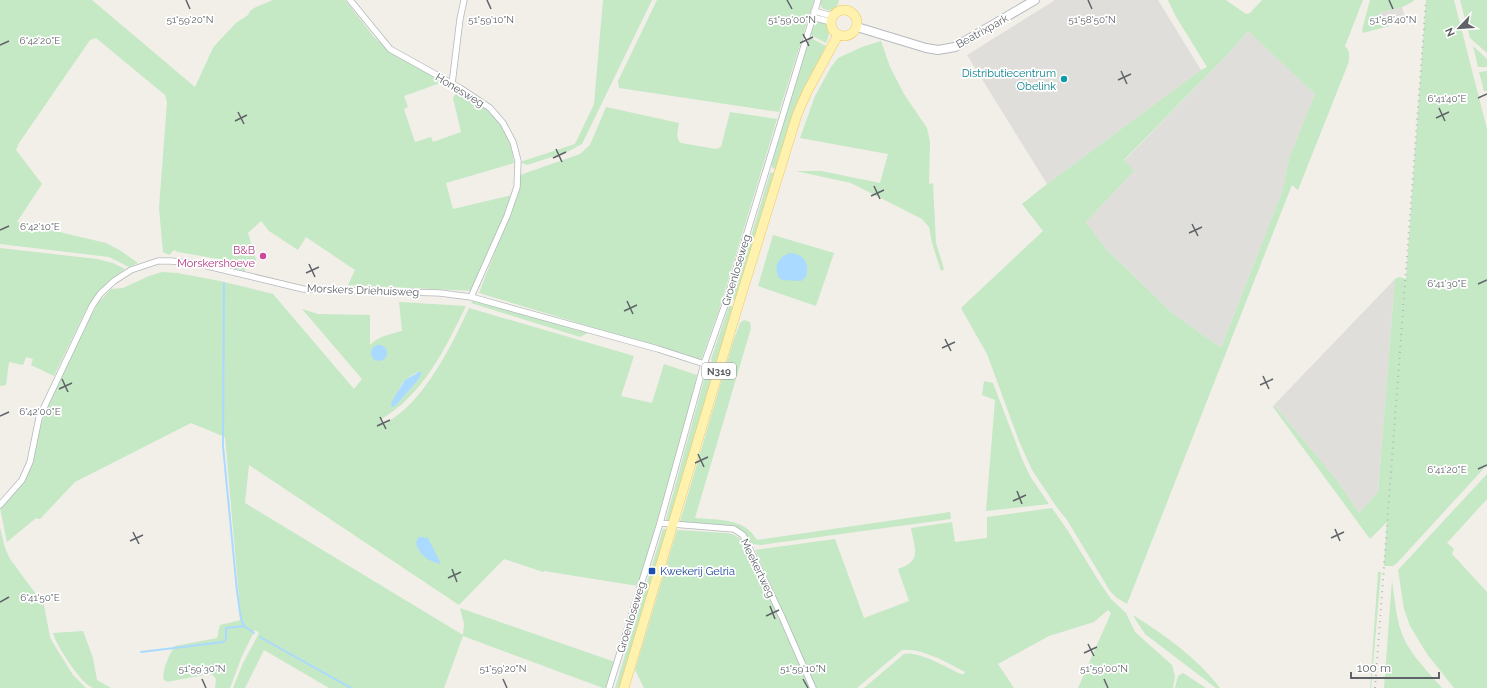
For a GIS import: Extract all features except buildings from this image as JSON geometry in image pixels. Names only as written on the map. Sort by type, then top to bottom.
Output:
[{"type":"main road","points":[[844,5],[854,14],[857,20],[857,27],[854,32],[848,36],[838,35],[832,30],[831,19],[844,5]]},
{"type":"main road","name":"Groenloseweg","points":[[624,688],[796,115],[838,35]]},
{"type":"street","name":"Honesweg","points":[[350,0],[390,49],[452,84],[490,108],[507,130],[513,142],[518,161],[517,187],[471,297]]},
{"type":"street","points":[[452,84],[460,19],[464,0]]},
{"type":"street","name":"Groenloseweg","points":[[609,688],[660,524],[704,364],[726,302],[818,0]]},
{"type":"street","name":"Beatrixpark","points":[[857,27],[926,48],[938,50],[947,49],[960,44],[1035,0]]},
{"type":"street","points":[[813,14],[831,19]]},
{"type":"street","name":"Morskers Driehuisweg","points":[[0,505],[11,493],[30,462],[39,418],[92,306],[100,294],[114,281],[131,270],[158,261],[199,264],[303,288],[440,293],[471,297],[658,349],[720,369]]},
{"type":"street","points":[[660,524],[673,524]]},
{"type":"street","name":"Meekertweg","points":[[673,524],[734,529],[743,535],[782,617],[813,688]]},
{"type":"shaded area","name":"Distributiecentrum Obelink","points":[[1055,0],[1158,0],[1201,70],[1047,184],[967,55]]},
{"type":"shaded area","points":[[1402,7],[1405,17],[1381,23],[1378,13]]},
{"type":"shaded area","points":[[1248,31],[1315,94],[1289,159],[1282,192],[1221,348],[1172,313],[1106,249],[1086,222],[1134,171],[1124,161],[1227,55]]},
{"type":"shaded area","points":[[1395,279],[1378,492],[1359,513],[1336,479],[1274,405]]},
{"type":"green space","points":[[0,0],[92,0],[195,87],[213,48],[236,23],[248,15],[254,8],[273,0],[345,0],[374,37],[390,51],[443,82],[404,96],[408,107],[404,109],[415,142],[431,137],[433,142],[461,132],[453,98],[458,90],[488,111],[503,128],[508,138],[514,163],[446,183],[453,209],[512,195],[474,291],[348,285],[355,270],[306,237],[298,250],[269,231],[261,221],[248,233],[256,260],[244,271],[226,266],[225,261],[219,259],[174,250],[169,255],[163,252],[159,208],[167,102],[165,95],[96,38],[90,40],[19,143],[16,150],[42,184],[17,222],[106,243],[138,263],[129,267],[109,257],[0,244]]},
{"type":"green space","points":[[603,0],[652,0],[582,144],[567,152],[527,165],[520,162],[575,144],[594,104]]},
{"type":"green space","points":[[657,0],[814,0],[779,112],[619,88],[618,81]]},
{"type":"green space","points":[[821,0],[839,0],[837,6],[833,10],[825,10],[822,8],[820,3]]},
{"type":"green space","points":[[1168,0],[1226,0],[1246,14],[1250,13],[1262,0],[1363,0],[1345,46],[1349,54],[1348,64],[1298,190],[1292,185],[1127,604],[1117,598],[1110,591],[1067,520],[1032,470],[1019,441],[987,354],[961,308],[1043,231],[1022,204],[1207,67],[1175,15]],"holes":[[[1248,31],[1315,94],[1289,159],[1282,192],[1221,348],[1172,313],[1106,249],[1086,222],[1134,171],[1124,160],[1227,55]]]},
{"type":"green space","points":[[1370,0],[1414,1],[1402,7],[1379,13],[1381,23],[1389,26],[1363,33],[1362,30]]},
{"type":"green space","points":[[1426,0],[1454,0],[1487,129],[1487,465],[1397,563],[1393,566],[1384,566],[1387,522],[1370,539],[1273,407],[1274,405],[1336,479],[1359,513],[1378,492],[1395,279],[1399,277],[1406,279]]},
{"type":"green space","points":[[1460,0],[1487,0],[1487,53],[1470,38]]},
{"type":"green space","points":[[820,22],[827,25],[829,30],[826,43],[811,35],[816,24]]},
{"type":"green space","points":[[811,38],[826,46],[799,99],[775,170],[771,166],[809,39]]},
{"type":"green space","points":[[881,41],[890,67],[904,94],[927,128],[930,142],[929,184],[933,183],[936,243],[944,269],[941,271],[932,243],[929,227],[922,219],[851,183],[796,171],[821,171],[880,183],[888,154],[800,138],[815,96],[831,67],[838,58],[862,47]]},
{"type":"green space","points":[[1473,46],[1487,59],[1487,67],[1478,67]]},
{"type":"green space","points":[[1487,71],[1487,91],[1484,91],[1479,72]]},
{"type":"green space","points":[[606,107],[679,123],[677,137],[681,143],[716,149],[721,147],[730,112],[777,119],[720,307],[701,360],[479,293],[517,195],[520,175],[580,154],[590,145]]},
{"type":"green space","points":[[775,172],[737,301],[732,299],[770,173]]},
{"type":"green space","points":[[773,235],[834,253],[816,306],[758,286]]},
{"type":"green space","points":[[0,248],[97,259],[113,263],[125,269],[108,283],[86,310],[54,376],[31,365],[33,359],[26,357],[23,365],[9,362],[6,385],[0,386]]},
{"type":"green space","points":[[162,272],[177,273],[220,281],[273,294],[354,389],[362,379],[302,309],[318,314],[370,315],[370,345],[381,337],[402,331],[399,302],[466,306],[450,338],[431,370],[409,398],[380,420],[384,425],[410,404],[430,380],[451,345],[469,308],[634,356],[621,396],[652,403],[664,364],[697,375],[681,439],[638,586],[543,572],[504,559],[459,605],[249,465],[245,503],[463,635],[464,624],[460,608],[615,662],[607,688],[603,688],[463,636],[444,688],[329,688],[264,650],[245,688],[233,688],[243,663],[259,633],[255,630],[242,656],[230,688],[215,688],[216,679],[210,674],[168,682],[164,680],[163,677],[166,663],[175,646],[217,638],[220,625],[241,620],[225,437],[191,423],[75,482],[40,519],[36,518],[7,542],[0,508],[16,490],[48,404],[89,319],[99,302],[111,289],[123,288],[149,276]],"holes":[[[418,372],[418,380],[394,407],[401,385],[408,378]]]},
{"type":"green space","points":[[473,300],[588,333],[580,337],[471,303]]},
{"type":"green space","points":[[729,306],[735,307],[716,364],[712,362],[711,359]]},
{"type":"green space","points":[[744,320],[750,322],[751,328],[695,518],[722,520],[738,524],[752,533],[757,540],[950,512],[951,519],[761,545],[752,544],[744,533],[679,525],[733,342],[740,323]]},
{"type":"green space","points":[[707,369],[716,371],[672,524],[665,523]]},
{"type":"green space","points":[[984,381],[993,383],[1022,459],[1030,476],[1049,504],[986,511],[995,400],[982,395]]},
{"type":"green space","points":[[1487,474],[1487,499],[1447,543],[1454,549],[1452,554],[1487,592],[1487,688],[1454,688],[1427,654],[1410,626],[1404,609],[1398,570]]},
{"type":"green space","points":[[1052,508],[1111,599],[1126,613],[1135,632],[1172,665],[1175,676],[1173,688],[1078,688],[1111,613],[1108,610],[1094,622],[1049,636],[998,664],[1014,688],[864,688],[904,654],[910,653],[941,664],[961,674],[964,674],[965,672],[926,653],[902,650],[857,688],[816,688],[755,550],[835,539],[864,618],[909,601],[898,569],[906,566],[914,558],[915,549],[911,528],[952,522],[955,542],[987,538],[987,517]]},
{"type":"green space","points":[[0,528],[5,548],[10,559],[44,605],[50,637],[53,643],[73,675],[86,688],[0,688]]},
{"type":"green space","points":[[663,529],[670,529],[622,688],[615,688]]},
{"type":"green space","points":[[677,530],[726,533],[732,534],[743,540],[810,688],[644,688],[635,670]]},
{"type":"green space","points":[[1378,572],[1381,572],[1370,688]]},
{"type":"green space","points":[[1392,580],[1398,619],[1405,641],[1417,659],[1442,688],[1384,688]]},
{"type":"green space","points":[[1133,615],[1191,657],[1220,688],[1216,688],[1145,634]]},
{"type":"green space","points":[[83,631],[93,658],[97,680],[111,688],[93,688],[88,685],[70,664],[53,633]]},
{"type":"green space","points":[[1183,673],[1206,688],[1175,688],[1178,676]]},
{"type":"water","points":[[790,253],[799,255],[805,260],[807,272],[806,277],[801,281],[783,280],[779,278],[777,274],[776,270],[778,263],[782,257]]},
{"type":"water","points":[[379,345],[386,350],[387,353],[382,360],[379,361],[372,356],[371,353],[376,346]]},
{"type":"water","points":[[419,372],[422,372],[418,380],[394,407],[391,406],[392,401],[405,380]]},
{"type":"water","points":[[418,538],[428,538],[441,564],[422,555],[416,543]]},
{"type":"waterway","points":[[224,283],[223,446],[241,619],[244,626],[254,633]]},
{"type":"waterway","points":[[141,652],[223,642],[226,639],[226,628],[244,626]]},
{"type":"waterway","points":[[260,637],[351,688]]},
{"type":"railway","points":[[1375,688],[1426,0]]},
{"type":"place","name":"Distributiecentrum Obelink","points":[[1064,79]]},
{"type":"place","name":"B&B Morskershoeve","points":[[263,256]]},
{"type":"place","name":"Kwekerij Gelria","points":[[652,571]]}]
